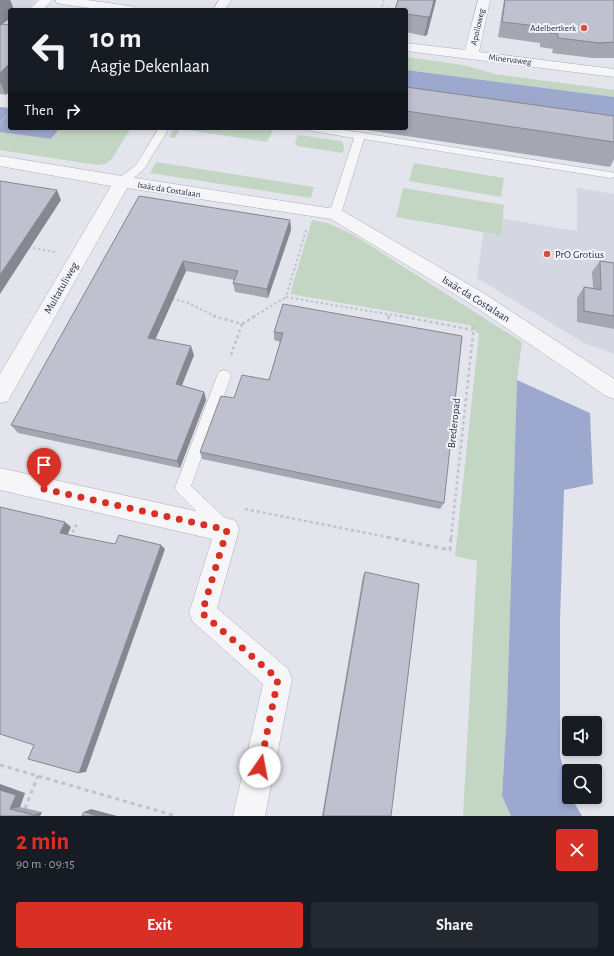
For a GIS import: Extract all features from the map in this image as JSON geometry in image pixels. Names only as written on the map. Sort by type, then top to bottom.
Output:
[{"type":"street","points":[[37,8],[46,0]]},
{"type":"street","points":[[61,0],[116,8]]},
{"type":"street","name":"Apolloweg","points":[[471,55],[484,0]]},
{"type":"street","name":"Minervaweg","points":[[408,47],[614,74]]},
{"type":"street","name":"Isaäc da Costalaan","points":[[0,161],[122,182],[335,214],[478,299],[614,390]]},
{"type":"street","name":"Multatuliweg","points":[[0,394],[122,182]]},
{"type":"street","points":[[0,479],[227,530],[202,613],[278,679],[249,816]]},
{"type":"lane","name":"Isaäc da Costalaan","points":[[122,182],[140,167],[163,130]]},
{"type":"lane","points":[[324,130],[610,175]]},
{"type":"lane","points":[[335,214],[360,136]]},
{"type":"lane","points":[[224,376],[183,488],[227,530]]},
{"type":"path","points":[[0,123],[8,114]]},
{"type":"path","points":[[286,297],[311,211]]},
{"type":"path","points":[[22,246],[79,256]]},
{"type":"path","points":[[224,376],[242,324],[286,297],[473,330]]},
{"type":"path","points":[[172,299],[186,302],[213,316],[242,324]]},
{"type":"path","name":"Brederopad","points":[[241,508],[450,550],[460,440],[478,299]]},
{"type":"path","points":[[386,329],[389,314]]},
{"type":"path","points":[[445,437],[460,440]]},
{"type":"path","points":[[69,542],[88,499]]},
{"type":"path","points":[[0,765],[176,816]]},
{"type":"path","points":[[22,816],[38,776]]},
{"type":"shaded area","points":[[0,0],[36,0],[28,8],[8,8],[8,28],[2,33]]},
{"type":"shaded area","name":"PrO Grotius","points":[[577,188],[614,194],[614,354],[584,343],[477,278],[486,216],[577,231]]},
{"type":"green space","points":[[408,57],[463,65],[495,74],[614,90],[614,97],[408,70]]},
{"type":"green space","points":[[58,130],[130,130],[111,160],[105,164],[97,165],[0,150],[0,132],[51,139]]},
{"type":"green space","points":[[173,130],[179,130],[175,138],[169,137]]},
{"type":"green space","points":[[187,130],[273,130],[267,142]]},
{"type":"green space","points":[[298,135],[342,141],[344,147],[343,153],[297,146],[295,143]]},
{"type":"green space","points":[[156,162],[314,187],[311,198],[150,173]]},
{"type":"green space","points":[[414,163],[504,178],[501,197],[409,181]]},
{"type":"green space","points":[[403,188],[504,205],[501,235],[396,217]]},
{"type":"green space","points":[[312,220],[327,223],[352,234],[522,342],[517,380],[507,710],[502,796],[511,816],[463,816],[477,561],[455,556],[479,334],[469,325],[290,294]]},
{"type":"water","points":[[408,70],[614,97],[614,116],[408,88]]},
{"type":"water","points":[[0,107],[8,108],[8,130],[58,130],[51,139],[0,132]]},
{"type":"water","points":[[517,380],[590,413],[593,484],[564,490],[560,622],[560,756],[562,764],[562,804],[575,804],[582,816],[511,816],[502,796],[507,710]]},
{"type":"building","points":[[398,0],[434,0],[430,16],[428,17],[408,14],[408,8],[396,8]]},
{"type":"building","name":"Adelbertkerk","points":[[505,0],[614,0],[614,42],[600,43],[558,38],[558,34],[545,32],[546,27],[502,22]]},
{"type":"building","points":[[2,24],[8,25],[8,65],[0,73],[0,26]]},
{"type":"building","points":[[408,87],[614,116],[614,142],[408,111]]},
{"type":"building","points":[[0,181],[57,190],[0,275]]},
{"type":"building","points":[[139,196],[290,220],[267,289],[233,283],[238,271],[183,261],[148,338],[191,346],[176,384],[204,392],[177,461],[11,425]]},
{"type":"building","points":[[600,261],[614,263],[614,316],[584,311],[584,287],[601,290]]},
{"type":"building","points":[[283,304],[462,336],[444,503],[200,452],[221,396],[234,398],[242,375],[269,380],[283,333],[274,332]]},
{"type":"building","points":[[0,507],[65,522],[60,533],[115,544],[119,535],[161,545],[79,773],[28,759],[34,745],[0,734]]},
{"type":"building","points":[[365,572],[419,584],[391,816],[323,816]]},
{"type":"building","points":[[0,790],[16,795],[10,809],[33,816],[0,816]]},
{"type":"building","points":[[84,812],[98,816],[82,816]]},
{"type":"place","name":"Adelbertkerk","points":[[584,28]]},
{"type":"place","name":"PrO Grotius","points":[[547,254]]},
{"type":"route","points":[[44,489],[227,530],[202,613],[278,679],[260,767]]}]
